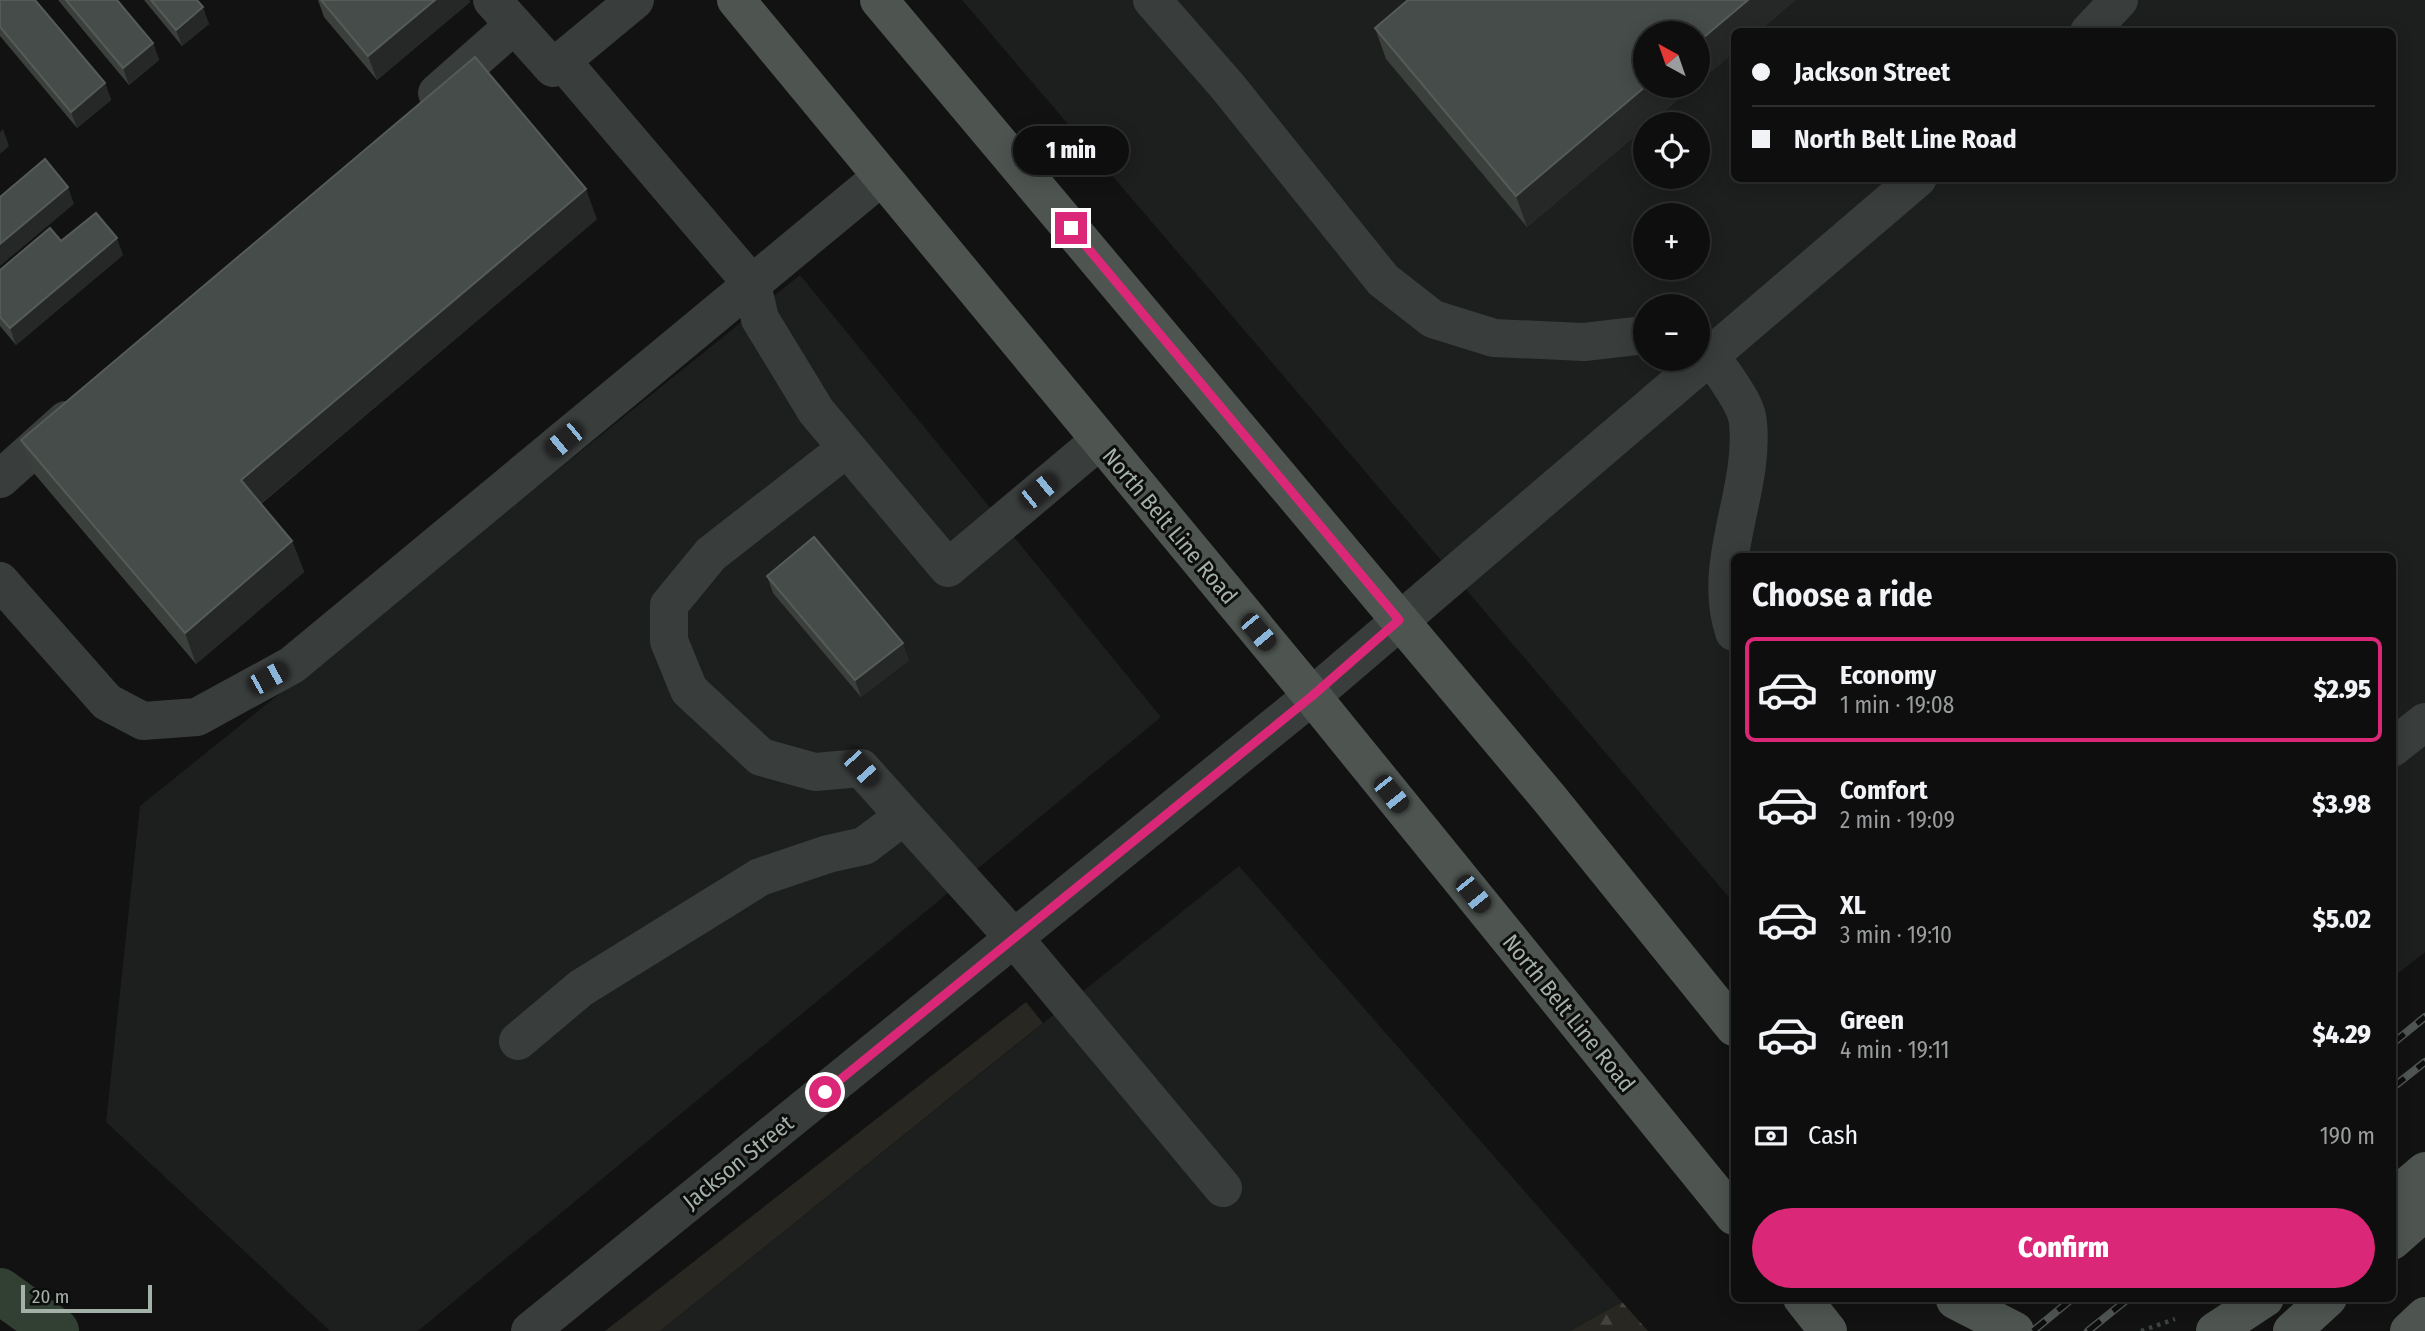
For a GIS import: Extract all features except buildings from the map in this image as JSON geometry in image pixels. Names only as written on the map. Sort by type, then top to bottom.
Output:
[{"type":"main road","name":"North Belt Line Road","points":[[736,0],[1312,696],[1731,1212]]},
{"type":"main road","points":[[879,0],[1399,620],[1731,1023]]},
{"type":"main road","points":[[2396,1196],[2425,1171]]},
{"type":"main road","points":[[2396,1237],[2425,1212]]},
{"type":"main road","points":[[1805,1302],[1828,1331]]},
{"type":"main road","points":[[1957,1302],[1981,1331]]},
{"type":"main road","points":[[1961,1302],[2015,1331]]},
{"type":"main road","points":[[2215,1331],[2259,1302]]},
{"type":"main road","points":[[2292,1331],[2324,1302]]},
{"type":"main road","points":[[2409,1331],[2425,1315]]},
{"type":"street","points":[[409,118],[503,13],[553,68],[635,0]]},
{"type":"street","points":[[2093,28],[2119,0]]},
{"type":"street","points":[[1172,7],[1383,280],[1433,319],[1494,338],[1584,342],[1633,336]]},
{"type":"street","points":[[562,61],[752,284],[760,319],[816,411],[948,568],[1099,441]]},
{"type":"street","points":[[0,581],[107,702],[143,721],[197,717],[292,665],[881,177]]},
{"type":"street","name":"Jackson Street","points":[[1710,348],[1913,182]]},
{"type":"street","points":[[1710,361],[1738,396],[1749,421],[1746,467],[1736,513],[1731,553]]},
{"type":"street","name":"Jackson Street","points":[[530,1331],[1312,696],[1683,371]]},
{"type":"street","points":[[0,479],[94,396]]},
{"type":"street","points":[[847,447],[711,554],[669,606],[670,641],[689,690],[761,757],[815,772],[861,768],[1014,938],[1223,1188]]},
{"type":"street","points":[[1731,557],[1727,609],[1731,622]]},
{"type":"street","points":[[2396,745],[2425,722]]},
{"type":"street","points":[[518,1041],[581,988],[760,877],[828,854],[864,846],[904,816]]},
{"type":"shaded area","points":[[962,0],[2425,0],[2425,952],[2396,975],[2396,553],[1731,553],[1731,899]]},
{"type":"shaded area","points":[[800,275],[1161,717],[418,1331],[330,1331],[106,1122],[140,806]]},
{"type":"shaded area","points":[[1239,866],[1622,1302],[1570,1331],[660,1331]]},
{"type":"green space","points":[[1026,1002],[1043,1023],[660,1331],[605,1331]]},
{"type":"green space","points":[[1622,1302],[1648,1331],[1570,1331]]},
{"type":"waterway","points":[[0,1291],[56,1331]]},
{"type":"railway","points":[[2396,1041],[2425,1017]]},
{"type":"railway","points":[[2396,1085],[2425,1062]]},
{"type":"railway","points":[[2033,1331],[2068,1302]]},
{"type":"railway","points":[[2088,1331],[2124,1302]]},
{"type":"route","points":[[825,1092],[1312,696],[1399,620],[1071,228]]}]
